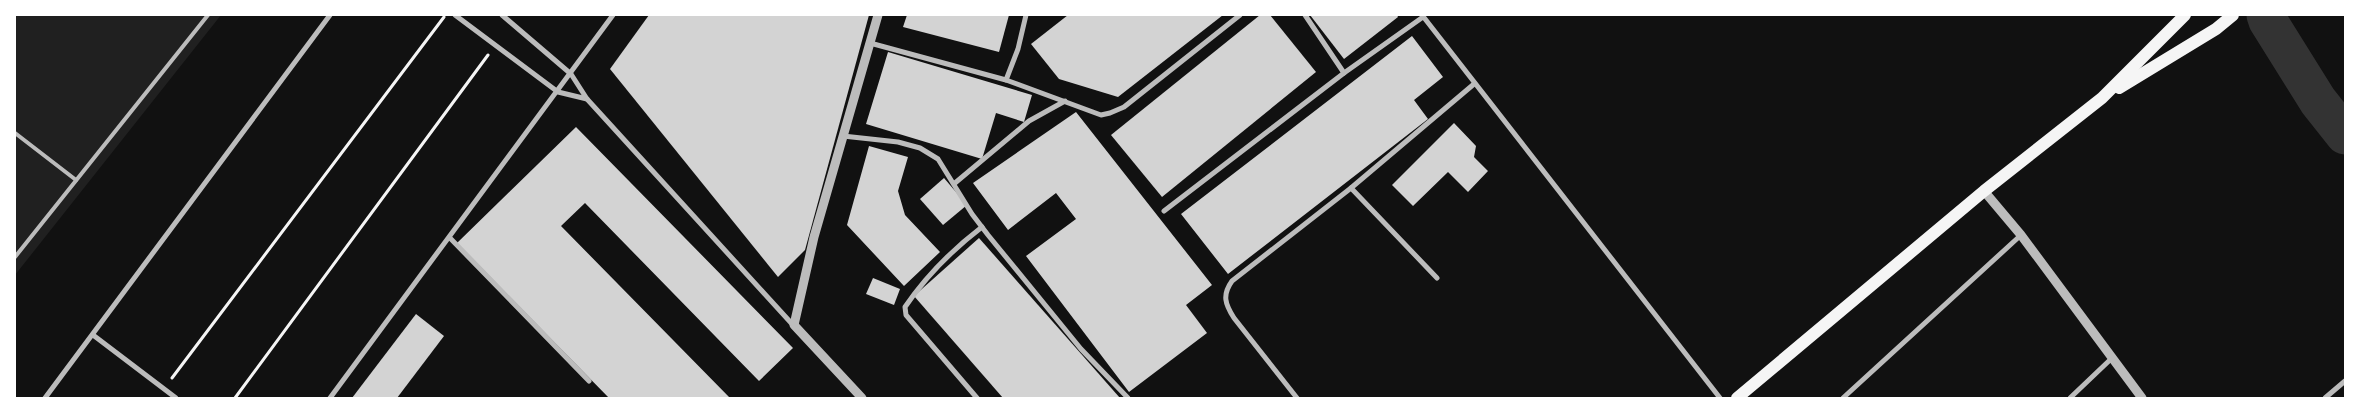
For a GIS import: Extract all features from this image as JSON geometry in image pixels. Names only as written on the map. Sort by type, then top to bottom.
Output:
[{"type":"main road","points":[[1737,398],[1984,191],[2102,98],[2185,15]]},
{"type":"main road","points":[[2102,98],[2216,29],[2232,15]]},
{"type":"street","points":[[45,398],[330,15]]},
{"type":"street","points":[[455,15],[558,92],[587,99]]},
{"type":"street","points":[[502,15],[571,74],[587,99],[862,398]]},
{"type":"street","points":[[330,398],[558,92],[613,15]]},
{"type":"street","points":[[794,325],[814,237],[878,15]]},
{"type":"street","points":[[1006,80],[1018,49],[1026,15]]},
{"type":"street","points":[[870,44],[1006,80],[1101,115],[1124,107],[1240,15]]},
{"type":"street","points":[[1305,15],[1344,73]]},
{"type":"street","points":[[1164,211],[1344,73],[1422,16],[1720,398]]},
{"type":"street","points":[[1297,398],[1234,318],[1226,305],[1225,292],[1232,281],[1351,188],[1474,84]]},
{"type":"street","points":[[955,183],[1029,121],[1065,101]]},
{"type":"street","points":[[843,136],[898,142],[920,148],[938,159],[982,227],[1081,348],[1128,398]]},
{"type":"street","points":[[1351,188],[1437,278]]},
{"type":"street","points":[[1984,191],[2021,235],[2142,398]]},
{"type":"street","points":[[977,398],[912,323],[906,315],[905,307],[922,282],[964,241],[982,227]]},
{"type":"street","points":[[1843,398],[2021,235]]},
{"type":"street","points":[[450,238],[589,382]]},
{"type":"street","points":[[93,334],[176,398]]},
{"type":"street","points":[[2070,398],[2112,358]]},
{"type":"street","points":[[2325,398],[2345,381]]},
{"type":"lane","points":[[15,257],[208,15]]},
{"type":"lane","points":[[15,133],[76,180]]},
{"type":"path","points":[[164,388],[445,15]]},
{"type":"path","points":[[235,398],[495,45]]},
{"type":"shaded area","points":[[15,15],[221,15],[15,275]]},
{"type":"building","points":[[649,15],[869,15],[805,250],[778,277],[610,69]]},
{"type":"building","points":[[907,15],[1009,15],[999,52],[903,27]]},
{"type":"building","points":[[1068,15],[1223,15],[1118,97],[1059,79],[1031,44]]},
{"type":"building","points":[[1260,15],[1270,15],[1316,72],[1162,197],[1111,135]]},
{"type":"building","points":[[1310,15],[1397,15],[1398,17],[1344,59]]},
{"type":"building","points":[[1412,36],[1443,77],[1414,100],[1428,119],[1228,274],[1181,214]]},
{"type":"building","points":[[888,52],[1032,95],[1024,122],[996,113],[982,159],[866,124]]},
{"type":"building","points":[[1076,112],[1212,285],[1186,305],[1207,333],[1129,392],[1026,256],[1076,219],[1056,193],[1008,230],[973,183]]},
{"type":"building","points":[[1454,123],[1476,146],[1474,157],[1488,171],[1468,192],[1448,172],[1413,206],[1392,185]]},
{"type":"building","points":[[576,127],[793,348],[759,381],[585,203],[561,226],[730,398],[609,398],[457,243]]},
{"type":"building","points":[[869,146],[908,157],[898,191],[905,215],[940,252],[904,286],[847,225]]},
{"type":"building","points":[[944,178],[967,205],[943,225],[920,199]]},
{"type":"building","points":[[979,238],[1120,398],[1003,398],[914,296]]},
{"type":"building","points":[[873,278],[900,289],[894,305],[866,294]]},
{"type":"building","points":[[416,314],[444,336],[397,398],[352,398]]},
{"type":"waterway","points":[[2266,15],[2318,101],[2345,135]]}]
